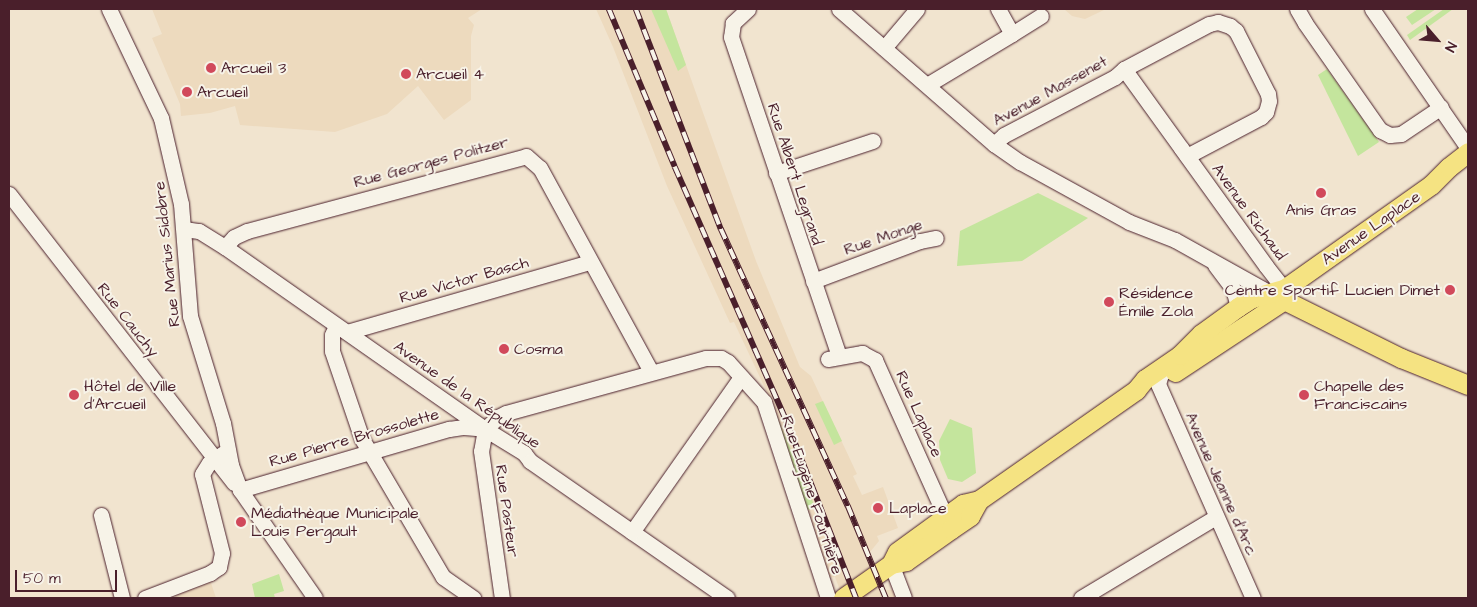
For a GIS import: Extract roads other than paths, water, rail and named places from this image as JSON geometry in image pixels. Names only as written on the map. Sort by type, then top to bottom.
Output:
[{"type":"main road","name":"Avenue Laplace","points":[[843,598],[891,564],[906,561],[948,523],[970,516],[979,500],[1136,390],[1144,379],[1198,348],[1279,294],[1431,185],[1468,152]]},
{"type":"main road","name":"Avenue Laplace","points":[[1136,390],[1158,384],[1198,348],[1201,334],[1238,307],[1252,298],[1279,294]]},
{"type":"main road","points":[[1279,294],[1401,358],[1468,385]]},
{"type":"street","name":"Rue Marius Sidobre","points":[[109,9],[158,109],[177,178],[184,229],[190,316],[223,423],[240,490],[315,598]]},
{"type":"street","name":"Rue Albert Legrand","points":[[748,9],[733,23],[732,37],[813,281],[833,357]]},
{"type":"street","points":[[839,9],[994,144],[1020,162],[1121,218],[1175,240],[1210,260],[1279,294]]},
{"type":"street","points":[[884,48],[917,9]]},
{"type":"street","points":[[998,9],[1012,34]]},
{"type":"street","points":[[1297,9],[1304,23],[1380,130],[1398,136],[1441,107]]},
{"type":"street","points":[[1372,9],[1468,148]]},
{"type":"street","points":[[927,85],[1041,16]]},
{"type":"street","name":"Avenue Richaud","points":[[1187,156],[1261,117],[1266,112],[1269,101],[1268,94],[1236,31],[1230,26],[1218,22],[1209,24],[1124,69],[1187,156],[1279,294]]},
{"type":"street","name":"Avenue Massenet","points":[[994,144],[1004,136],[1115,76],[1124,69]]},
{"type":"street","points":[[776,173],[873,141]]},
{"type":"street","name":"Rue Georges Politzer","points":[[225,247],[234,237],[247,231],[526,156],[540,168],[650,372]]},
{"type":"street","name":"Rue Cauchy","points":[[9,194],[240,490]]},
{"type":"street","name":"Avenue de la République","points":[[184,229],[199,231],[225,247],[485,429],[524,453],[530,461],[727,598]]},
{"type":"street","name":"Rue Monge","points":[[813,281],[920,241],[936,238]]},
{"type":"street","points":[[1210,260],[1233,289],[1238,307]]},
{"type":"street","name":"Rue Victor Basch","points":[[341,329],[590,262]]},
{"type":"street","points":[[341,329],[332,335],[332,351],[362,439],[444,577],[473,598]]},
{"type":"street","name":"Rue Laplace","points":[[833,357],[865,353],[875,360],[948,523]]},
{"type":"street","points":[[485,429],[498,416],[506,413],[650,372],[706,358],[722,358],[741,377],[632,532]]},
{"type":"street","name":"Rue Eugène Fournière","points":[[741,377],[764,402],[828,598]]},
{"type":"street","name":"Avenue Jeanne d'Arc","points":[[1158,384],[1252,598]]},
{"type":"street","name":"Rue Pierre Brossolette","points":[[240,490],[450,429],[464,427],[485,429]]},
{"type":"street","name":"Rue Pasteur","points":[[485,429],[481,451],[502,598]]},
{"type":"street","points":[[145,598],[210,573],[219,567],[222,554],[202,478],[204,470],[228,448]]},
{"type":"street","points":[[101,515],[122,598]]},
{"type":"street","points":[[1081,598],[1216,517]]},
{"type":"street","points":[[891,564],[904,598]]},
{"type":"railway","points":[[609,9],[675,167],[788,425],[856,598]]},
{"type":"railway","points":[[636,9],[721,229],[848,506],[886,598]]},
{"type":"place","name":"Arcueil 3","points":[[211,68]]},
{"type":"place","name":"Arcueil 4","points":[[406,74]]},
{"type":"place","name":"Arcueil","points":[[187,92]]},
{"type":"place","name":"Anis Gras","points":[[1321,193]]},
{"type":"place","name":"Centre Sportif Lucien Dimet","points":[[1450,290]]},
{"type":"place","name":"Résidence Émile Zola","points":[[1109,302]]},
{"type":"place","name":"Cosma","points":[[504,349]]},
{"type":"place","name":"Hôtel de Ville d'Arcueil","points":[[74,395]]},
{"type":"place","name":"Chapelle des Franciscains","points":[[1304,395]]},
{"type":"place","name":"Laplace","points":[[878,508]]},
{"type":"place","name":"Médiathèque Municipale Louis Pergault","points":[[241,522]]}]
